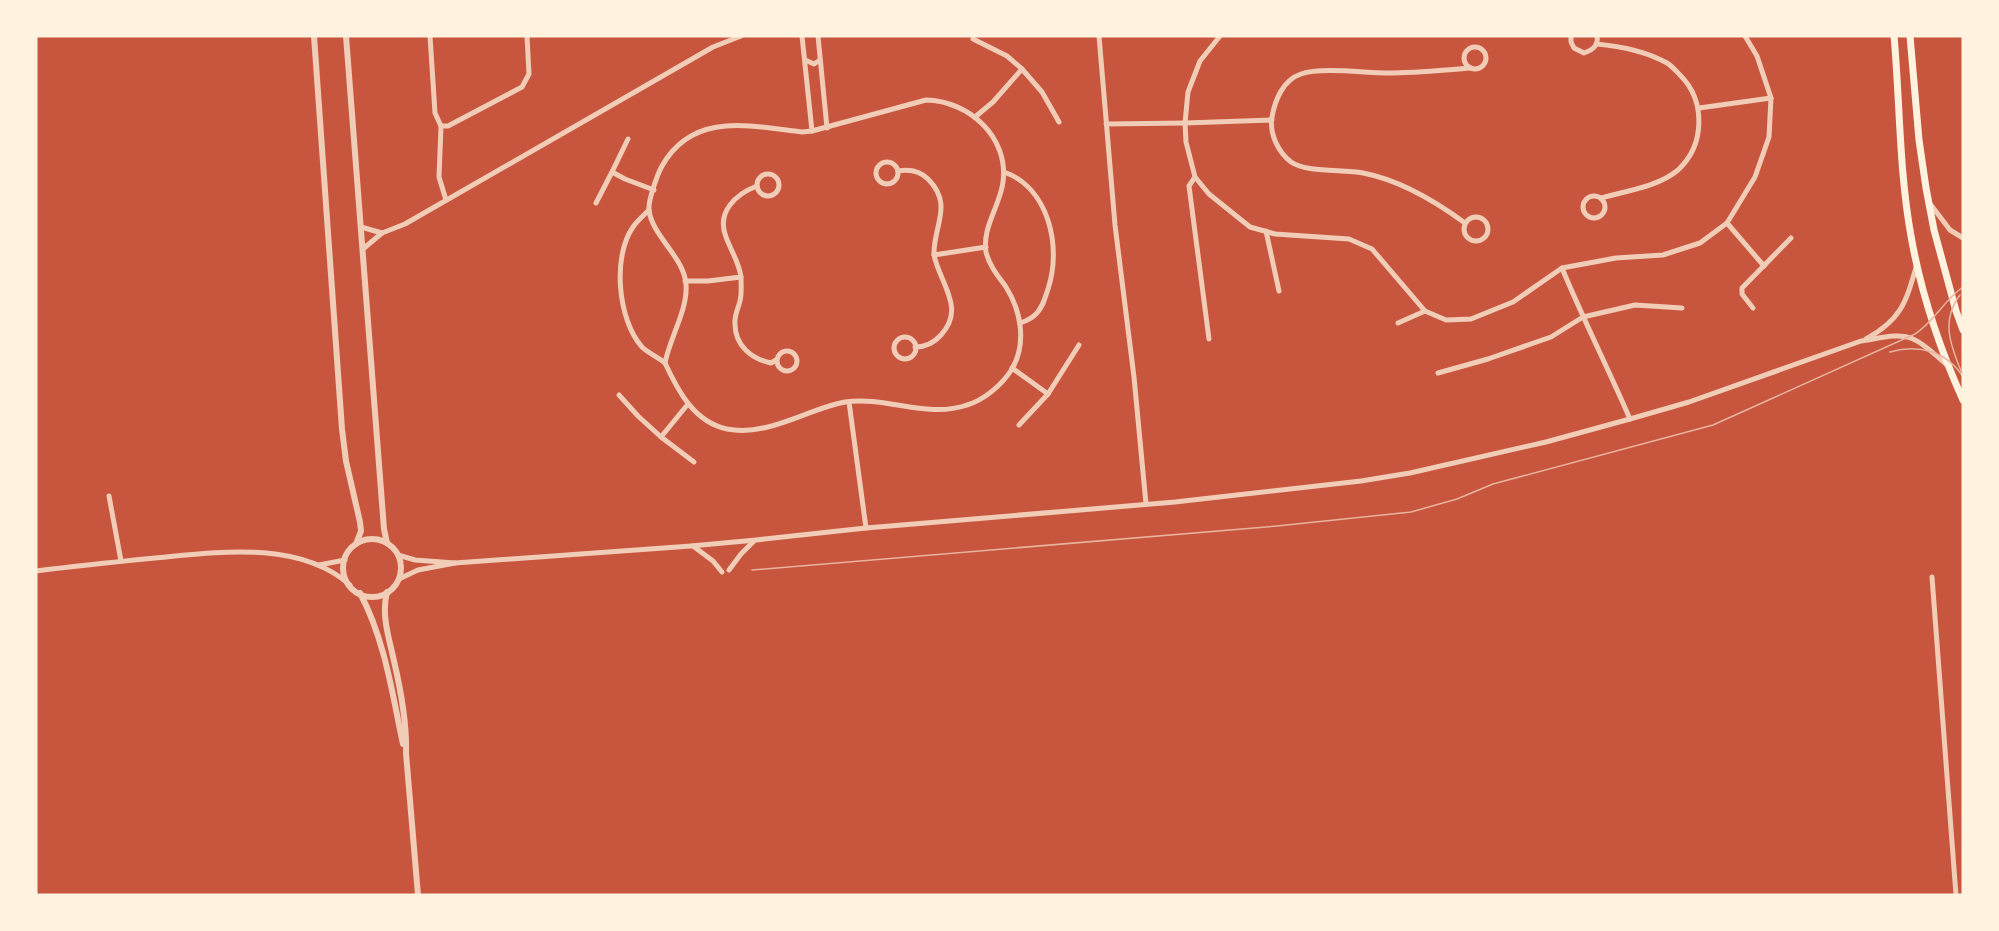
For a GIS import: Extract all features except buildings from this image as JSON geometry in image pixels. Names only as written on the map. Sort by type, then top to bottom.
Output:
[{"type":"main road","points":[[1894,36],[1904,189],[1917,264],[1931,320],[1963,400]]},
{"type":"main road","points":[[1910,36],[1919,140],[1929,202],[1956,311],[1963,330]]},
{"type":"street","points":[[314,36],[342,429],[346,461],[361,531],[356,544],[345,560],[344,573],[350,585]]},
{"type":"street","points":[[346,36],[384,529],[387,543],[398,555],[415,560],[455,563],[692,546],[1261,493],[1410,473],[1546,442],[1689,402],[1862,341],[1884,329],[1897,316],[1908,295],[1917,264]]},
{"type":"street","points":[[430,36],[439,123],[438,177],[446,200]]},
{"type":"street","points":[[439,123],[453,126],[522,87],[529,74],[526,36]]},
{"type":"street","points":[[363,249],[382,233],[405,224],[712,46],[741,36]]},
{"type":"street","points":[[802,36],[812,131]]},
{"type":"street","points":[[818,36],[827,128]]},
{"type":"street","points":[[1099,36],[1106,124],[1146,504]]},
{"type":"street","points":[[1221,36],[1200,62],[1188,92],[1186,142],[1195,177],[1209,194],[1250,227],[1285,235],[1349,239],[1372,249],[1425,311],[1446,320],[1472,319],[1513,302],[1562,268],[1616,258],[1663,255],[1700,243],[1727,223],[1755,177],[1769,137],[1771,98],[1757,56],[1745,36]]},
{"type":"street","points":[[1571,36],[1571,42],[1578,52],[1584,53],[1592,50],[1597,36],[1610,45]]},
{"type":"street","points":[[973,39],[1007,56],[1022,69],[1042,92],[1059,122]]},
{"type":"street","points":[[1596,44],[1610,45],[1669,64],[1688,83],[1699,108],[1699,132],[1689,155],[1677,170],[1658,181],[1601,198]]},
{"type":"street","points":[[1452,69],[1464,59],[1466,51],[1473,46],[1484,50],[1487,58],[1484,66],[1480,68],[1392,73],[1318,72],[1300,74],[1285,85],[1276,102],[1272,130],[1278,147],[1292,162],[1311,168],[1356,172],[1386,179],[1443,206],[1465,223]]},
{"type":"street","points":[[1464,59],[1471,68]]},
{"type":"street","points":[[805,60],[814,64],[820,60]]},
{"type":"street","points":[[975,117],[993,102],[1022,69]]},
{"type":"street","points":[[1699,108],[1771,98]]},
{"type":"street","points":[[926,100],[956,105],[975,117],[987,129],[998,148],[1004,172],[1000,197],[987,232],[986,247],[990,264],[1012,298],[1020,323],[1019,348],[1012,368],[986,396],[977,402],[955,409],[922,408],[862,401],[849,402],[825,406],[759,428],[736,430],[710,423],[688,404],[675,386],[665,363],[641,346],[635,338],[622,303],[620,268],[627,239],[633,227],[649,210],[659,172],[665,160],[680,144],[697,132],[721,126],[812,131],[926,100]]},
{"type":"street","points":[[1106,124],[1272,120]]},
{"type":"street","points":[[596,203],[628,140]]},
{"type":"street","points":[[885,162],[893,164],[898,171],[896,179],[889,184],[879,181],[875,174],[878,166],[885,162]]},
{"type":"street","points":[[898,171],[918,172],[930,181],[939,193],[942,208],[934,255],[939,273],[951,295],[951,317],[943,333],[933,342],[922,347],[915,347]]},
{"type":"street","points":[[612,172],[654,190]]},
{"type":"street","points":[[1004,172],[1017,177],[1031,190],[1046,213],[1052,238],[1051,277],[1041,308],[1034,316],[1020,323]]},
{"type":"street","points":[[757,186],[761,194],[769,196],[776,193],[779,186],[776,178],[767,175],[760,178],[757,186],[735,198],[729,204],[723,222],[724,230],[738,262],[741,277],[742,291],[735,324],[738,338],[753,357],[771,363],[776,360]]},
{"type":"street","points":[[1195,177],[1189,186],[1209,339]]},
{"type":"street","points":[[1605,203],[1614,194]]},
{"type":"street","points":[[1594,195],[1601,198],[1605,203],[1605,211],[1597,218],[1590,218],[1584,214],[1582,207],[1587,198],[1594,195]]},
{"type":"street","points":[[1929,202],[1950,230],[1963,238]]},
{"type":"street","points":[[649,210],[658,231],[683,271],[685,281],[683,304],[665,363]]},
{"type":"street","points":[[1473,217],[1482,218],[1488,226],[1486,235],[1479,241],[1470,240],[1464,232],[1465,223],[1473,217]]},
{"type":"street","points":[[1727,223],[1764,267]]},
{"type":"street","points":[[361,227],[382,233]]},
{"type":"street","points":[[1266,231],[1279,291]]},
{"type":"street","points":[[1753,308],[1743,294],[1742,288],[1791,238]]},
{"type":"street","points":[[934,255],[986,247]]},
{"type":"street","points":[[1562,268],[1582,317],[1630,419]]},
{"type":"street","points":[[685,281],[741,277]]},
{"type":"street","points":[[1438,373],[1488,359],[1551,337],[1582,317],[1635,305],[1682,308]]},
{"type":"street","points":[[1398,323],[1425,311]]},
{"type":"street","points":[[905,337],[912,340],[915,347],[913,354],[905,358],[896,354],[894,347],[897,340],[905,337]]},
{"type":"street","points":[[1862,341],[1907,337],[1917,341],[1947,364]]},
{"type":"street","points":[[1019,425],[1048,394],[1079,345]]},
{"type":"street","points":[[1012,368],[1048,394]]},
{"type":"street","points":[[619,395],[661,437],[694,462]]},
{"type":"street","points":[[849,402],[866,528]]},
{"type":"street","points":[[661,437],[688,404]]},
{"type":"street","points":[[109,496],[121,561]]},
{"type":"street","points":[[356,544],[371,539],[387,543]]},
{"type":"street","points":[[729,570],[756,540]]},
{"type":"street","points":[[692,546],[713,561],[722,572]]},
{"type":"street","points":[[36,571],[235,551],[279,555],[330,570],[360,594],[372,618],[388,673],[406,753]]},
{"type":"street","points":[[398,555],[401,571],[399,579]]},
{"type":"street","points":[[318,566],[345,560]]},
{"type":"street","points":[[360,594],[378,596],[387,592],[399,579],[418,570],[455,563]]},
{"type":"street","points":[[1932,577],[1956,895]]},
{"type":"street","points":[[387,592],[384,611],[399,682],[406,733],[418,895]]},
{"type":"tram line","points":[[752,570],[1277,526],[1411,512],[1457,499],[1493,484],[1713,425],[1915,334],[1963,287]]},
{"type":"tram line","points":[[1960,295],[1951,314],[1949,332],[1961,371]]},
{"type":"tram line","points":[[1890,352],[1911,349],[1931,352],[1949,361],[1963,377]]}]
